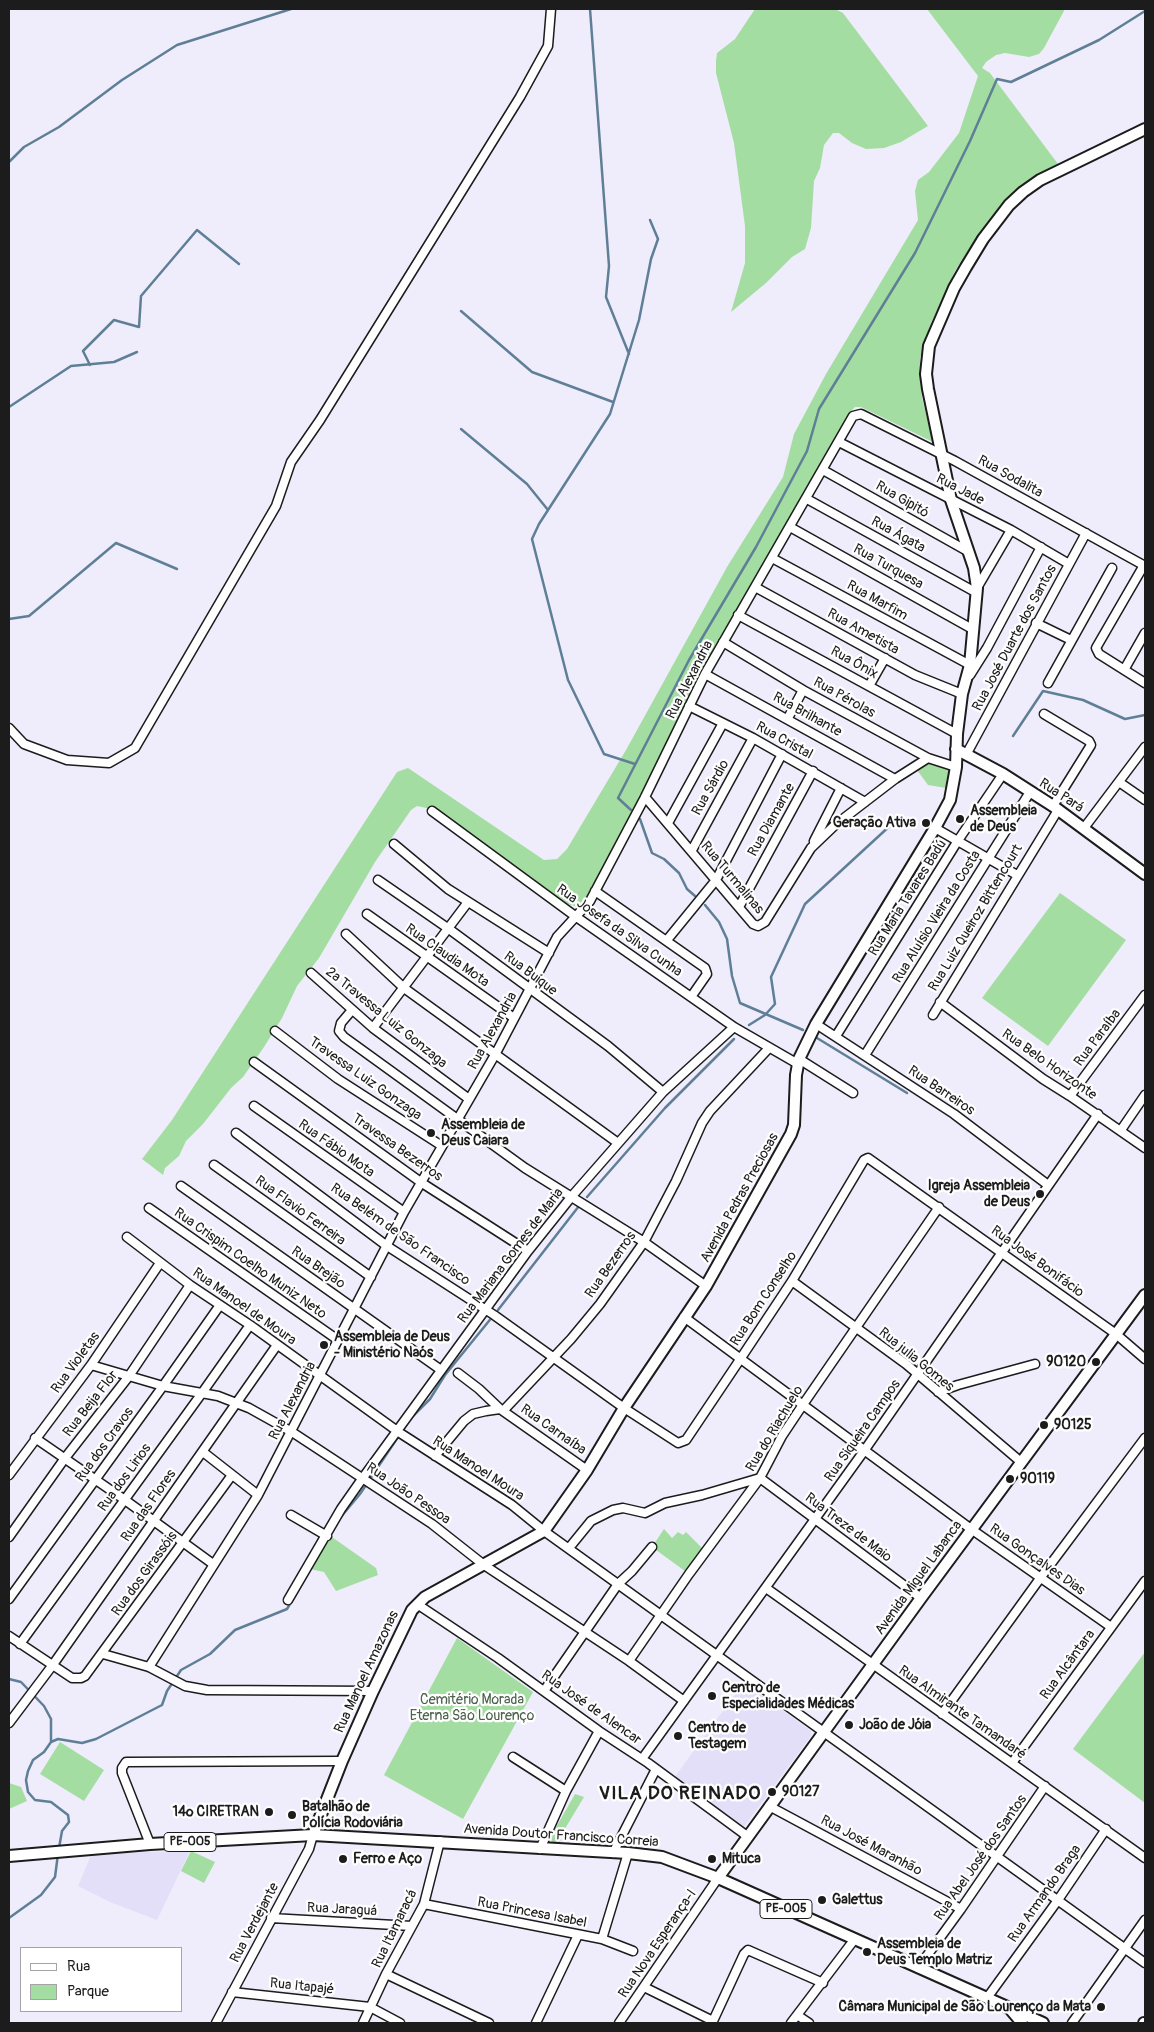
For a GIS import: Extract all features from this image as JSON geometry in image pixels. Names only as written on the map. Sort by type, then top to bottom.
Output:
[{"type":"main road","name":"Avenida Pedras Preciosas","points":[[544,1531],[587,1470],[624,1408],[706,1286],[791,1134],[794,1125],[798,1062],[816,1024],[935,828],[950,800],[956,767],[957,734],[962,694],[970,665],[977,590],[969,552],[951,500],[928,389],[927,360],[929,346],[936,326],[966,267],[983,239],[1023,192],[1040,180],[1145,129]]},
{"type":"main road","name":"Rua Pará","points":[[956,750],[1003,774],[1056,808],[1145,874]]},
{"type":"main road","name":"Avenida Miguel Labanca","points":[[718,1878],[971,1529],[1145,1295]]},
{"type":"main road","name":"Rua Manoel Amazonas","points":[[313,1835],[372,1691],[412,1610],[425,1597],[544,1531]]},
{"type":"main road","name":"PE-005","points":[[9,1856],[150,1844],[313,1835],[440,1842]]},
{"type":"main road","name":"Avenida Doutor Francisco Correia","points":[[440,1842],[628,1853],[671,1859],[718,1878],[1043,2023]]},
{"type":"main road","name":"Avenida Doutor Francisco Correia","points":[[1008,2007],[1022,2023]]},
{"type":"street","points":[[9,728],[24,744],[67,760],[109,763],[135,748],[276,506],[291,462],[320,420],[520,97],[548,46],[550,9]]},
{"type":"street","name":"Rua Sodalita","points":[[862,414],[943,455],[1145,565]]},
{"type":"street","name":"Rua Alexandria","points":[[149,1667],[258,1495],[404,1212],[496,1053],[548,953],[557,937],[590,901],[645,797],[722,642],[853,416],[862,414]]},
{"type":"street","name":"Rua Jade","points":[[839,442],[1011,530],[1069,564]]},
{"type":"street","name":"Rua Gipitó","points":[[823,470],[969,552]]},
{"type":"street","name":"Rua Ágata","points":[[807,498],[977,590]]},
{"type":"street","name":"Rua Turquesa","points":[[790,527],[974,630]]},
{"type":"street","points":[[977,590],[1011,530]]},
{"type":"street","name":"Rua José Duarte dos Santos","points":[[966,755],[1086,533]]},
{"type":"street","points":[[966,680],[987,648],[1040,547]]},
{"type":"street","name":"Rua Marfim","points":[[772,558],[970,665]]},
{"type":"street","points":[[1145,565],[1096,648],[1099,654],[1145,682]]},
{"type":"street","points":[[1048,683],[1112,568]]},
{"type":"street","name":"Rua Ametista","points":[[755,587],[885,658],[940,686],[962,694]]},
{"type":"street","name":"Rua Ônix","points":[[738,615],[957,734]]},
{"type":"street","points":[[1036,623],[1071,640]]},
{"type":"street","points":[[1124,670],[1145,633]]},
{"type":"street","name":"Rua Pérolas","points":[[722,642],[803,690],[928,758],[956,767]]},
{"type":"street","points":[[869,686],[885,658]]},
{"type":"street","name":"Rua Brilhante","points":[[705,674],[788,718],[895,779]]},
{"type":"street","points":[[788,718],[803,690]]},
{"type":"street","name":"Rua Cristal","points":[[689,706],[753,738],[865,802]]},
{"type":"street","name":"Rua Luiz Queiroz Bittencourt","points":[[933,1015],[1017,875],[1091,745],[1089,741],[1044,714]]},
{"type":"street","points":[[668,823],[723,722]]},
{"type":"street","name":"Rua Sárdio","points":[[692,850],[753,738]]},
{"type":"street","points":[[1084,828],[1145,747]]},
{"type":"street","points":[[667,940],[716,880],[782,754]]},
{"type":"street","name":"Rua Turmalinas","points":[[645,797],[755,926],[765,922],[810,848],[835,825],[895,779],[928,758]]},
{"type":"street","name":"Rua Diamante","points":[[739,907],[813,771]]},
{"type":"street","name":"Rua Maria Tavares Badú","points":[[836,1036],[1003,774]]},
{"type":"street","points":[[1119,782],[1145,800]]},
{"type":"street","points":[[810,848],[841,788]]},
{"type":"street","name":"Rua Aluísio Vieira da Costa","points":[[866,1055],[1030,792]]},
{"type":"street","name":"Rua Josefa da Silva Cunha","points":[[432,811],[576,916],[734,1027],[769,1048],[854,1093]]},
{"type":"street","points":[[935,828],[1017,875]]},
{"type":"street","points":[[394,844],[448,888],[548,953]]},
{"type":"street","name":"Rua Buique","points":[[378,880],[449,929],[634,1066],[663,1092]]},
{"type":"street","points":[[595,891],[707,970],[707,974],[691,997]]},
{"type":"street","points":[[373,1028],[468,902]]},
{"type":"street","name":"Rua Claudia Mota","points":[[367,914],[514,1018]]},
{"type":"street","points":[[346,934],[404,988],[618,1143]]},
{"type":"street","name":"2ª Travessa Luiz Gonzaga","points":[[311,973],[373,1028],[469,1099]]},
{"type":"street","name":"Rua Paraíba","points":[[1070,1096],[1145,995]]},
{"type":"street","name":"Rua Belo Horizonte","points":[[940,1002],[1043,1079],[1098,1114],[1145,1148]]},
{"type":"street","points":[[352,1010],[341,1023],[339,1031],[344,1037],[525,1168],[644,1242],[706,1286]]},
{"type":"street","name":"Rua Barreiros","points":[[816,1024],[954,1114],[1048,1185]]},
{"type":"street","name":"Rua Mariana Gomes de Maria","points":[[288,1600],[341,1509],[398,1432],[440,1370],[528,1252],[572,1196],[663,1092],[734,1027]]},
{"type":"street","name":"Travessa Luiz Gonzaga","points":[[275,1031],[352,1089],[442,1146]]},
{"type":"street","name":"Rua Bezerros","points":[[502,1410],[555,1357],[600,1304],[644,1242],[676,1181],[702,1123],[710,1111],[769,1048]]},
{"type":"street","name":"Travessa Bezerros","points":[[254,1062],[422,1182],[528,1252]]},
{"type":"street","points":[[1121,1130],[1145,1095]]},
{"type":"street","name":"Rua Fábio Mota","points":[[254,1106],[404,1212]]},
{"type":"street","name":"Rua Siqueira Campos","points":[[642,1759],[918,1375],[1098,1114]]},
{"type":"street","name":"Rua Belém de São Francisco","points":[[236,1133],[387,1246],[485,1309],[555,1357],[624,1408],[678,1443]]},
{"type":"street","name":"Rua José Bonifácio","points":[[864,1160],[870,1158],[1116,1334],[1145,1359]]},
{"type":"street","name":"Rua Bom Conselho","points":[[678,1443],[686,1440],[792,1281],[864,1160]]},
{"type":"street","name":"Rua Flavio Ferreira","points":[[214,1165],[371,1277]]},
{"type":"street","name":"Rua Brejão","points":[[180,1186],[440,1370]]},
{"type":"street","name":"Rua do Riachuelo","points":[[629,1661],[760,1478],[782,1436],[939,1207]]},
{"type":"street","name":"Rua Crispim Coelho Muniz Neto","points":[[148,1208],[338,1340]]},
{"type":"street","name":"Rua Manoel de Moura","points":[[127,1237],[190,1285],[320,1374],[398,1432]]},
{"type":"street","name":"Rua Violetas","points":[[9,1475],[91,1365],[160,1263]]},
{"type":"street","name":"Rua julia Gomes","points":[[792,1281],[906,1364],[1021,1462]]},
{"type":"street","name":"Rua Beija Flor","points":[[9,1536],[65,1458],[129,1376],[190,1285]]},
{"type":"street","name":"Rua dos Cravos","points":[[9,1599],[94,1479],[164,1386],[220,1305]]},
{"type":"street","name":"Rua Gonçalves Dias","points":[[684,1317],[971,1529],[1111,1627]]},
{"type":"street","name":"Rua dos Lirios","points":[[20,1644],[250,1325]]},
{"type":"street","name":"Rua das Flores","points":[[9,1721],[52,1666],[277,1345]]},
{"type":"street","points":[[938,1392],[1035,1364]]},
{"type":"street","name":"Rua João Pessoa","points":[[91,1365],[164,1386],[236,1402],[292,1432],[432,1524],[484,1565],[585,1631],[684,1700]]},
{"type":"street","name":"Rua Carnaíba","points":[[458,1373],[502,1410],[587,1470]]},
{"type":"street","points":[[434,1456],[464,1421],[474,1414],[502,1410]]},
{"type":"street","name":"Rua Manoel Moura","points":[[398,1432],[512,1505],[544,1531],[1145,1963]]},
{"type":"street","points":[[35,1438],[213,1564]]},
{"type":"street","points":[[942,1714],[1145,1438]]},
{"type":"street","points":[[203,1452],[258,1495]]},
{"type":"street","name":"Rua dos Girassóis","points":[[52,1666],[72,1678],[85,1676],[103,1654],[232,1475]]},
{"type":"street","points":[[569,1548],[591,1521],[613,1510],[623,1508],[645,1513],[665,1503],[702,1496],[760,1478]]},
{"type":"street","name":"Rua Treze de Maio","points":[[760,1478],[921,1598]]},
{"type":"street","points":[[291,1515],[327,1536]]},
{"type":"street","points":[[544,1691],[618,1584],[632,1571],[652,1546]]},
{"type":"street","name":"Rua Alcântara","points":[[1012,1763],[1145,1581]]},
{"type":"street","name":"Rua Almirante Tamandaré","points":[[766,1588],[1145,1858]]},
{"type":"street","name":"Rua José de Alencar","points":[[417,1604],[642,1759],[747,1836]]},
{"type":"street","points":[[9,1636],[52,1666]]},
{"type":"street","points":[[103,1654],[149,1667],[178,1683],[208,1690],[372,1691]]},
{"type":"street","points":[[540,1849],[566,1791],[599,1731]]},
{"type":"street","points":[[514,1757],[566,1791]]},
{"type":"street","points":[[150,1844],[122,1773],[122,1768],[126,1762],[342,1761]]},
{"type":"street","points":[[613,1853],[656,1769]]},
{"type":"street","name":"Rua Abel José dos Santos","points":[[918,1968],[1046,1786]]},
{"type":"street","name":"Rua José Maranhão","points":[[769,1806],[961,1909]]},
{"type":"street","name":"Rua Armando Braga","points":[[987,1998],[1058,1900],[1106,1829]]},
{"type":"street","name":"Rua Verdejante","points":[[216,2023],[309,1849],[313,1835]]},
{"type":"street","name":"Rua Itamaracá","points":[[363,2023],[386,1974],[424,1904],[440,1842]]},
{"type":"street","points":[[602,1939],[628,1853]]},
{"type":"street","name":"Rua Nova Esperança-I","points":[[619,2023],[718,1878]]},
{"type":"street","name":"Rua Princesa Isabel","points":[[424,1904],[602,1939],[633,1951]]},
{"type":"street","name":"Rua Jaraguá","points":[[271,1918],[412,1926]]},
{"type":"street","points":[[1072,2023],[1145,1920]]},
{"type":"street","points":[[536,2023],[578,1935]]},
{"type":"street","points":[[791,2023],[854,1940]]},
{"type":"street","points":[[644,1986],[713,2022],[744,1954],[748,1950],[823,1983]]},
{"type":"street","points":[[386,1974],[489,2023]]},
{"type":"street","name":"Rua Itapajé","points":[[232,1992],[370,2007]]},
{"type":"street","points":[[370,2007],[400,2023]]},
{"type":"street","points":[[797,2015],[809,2023]]},
{"type":"shaded area","points":[[744,1682],[811,1731],[811,1736],[743,1828],[674,1778]]},
{"type":"shaded area","points":[[190,1851],[157,1920],[110,1902],[78,1886],[92,1853]]},
{"type":"green space","points":[[755,9],[835,9],[843,13],[928,126],[901,142],[884,148],[866,149],[852,143],[839,133],[833,133],[824,145],[820,168],[814,181],[811,228],[805,249],[792,257],[766,283],[731,312],[745,263],[745,226],[734,143],[716,73],[716,61],[717,53],[735,39]]},
{"type":"green space","points":[[927,9],[1065,9],[1039,54],[1029,57],[1005,53],[996,55],[986,62],[982,68],[990,73],[1058,164],[1019,187],[978,235],[955,271],[931,323],[920,358],[922,398],[933,442],[861,407],[855,407],[851,411],[703,667],[649,781],[588,895],[581,904],[575,906],[567,904],[436,810],[417,806],[411,810],[375,862],[319,958],[297,986],[282,1018],[264,1047],[243,1077],[231,1088],[203,1124],[186,1141],[179,1156],[165,1168],[163,1175],[142,1159],[172,1120],[397,772],[408,768],[544,860],[557,859],[567,849],[626,750],[727,567],[783,477],[794,434],[826,374],[918,220],[915,191],[918,180],[929,172],[959,133],[978,76]]},
{"type":"green space","points":[[928,758],[956,767],[952,789],[928,785],[914,766]]},
{"type":"green space","points":[[1060,893],[1126,940],[1048,1046],[982,998]]},
{"type":"green space","points":[[664,1529],[672,1538],[678,1532],[683,1535],[686,1532],[706,1552],[689,1574],[652,1547]]},
{"type":"green space","points":[[329,1535],[376,1568],[378,1575],[336,1591],[324,1572],[310,1569]]},
{"type":"green space","name":"Cemitério Morada Eterna São Lourenço","points":[[457,1638],[533,1692],[463,1819],[384,1775]]},
{"type":"green space","points":[[1145,1652],[1145,1803],[1073,1749]]},
{"type":"green space","points":[[60,1742],[104,1770],[84,1801],[40,1774]]},
{"type":"green space","points":[[9,1783],[21,1787],[27,1801],[9,1809]]},
{"type":"green space","points":[[575,1794],[584,1797],[560,1837],[559,1843],[552,1843],[551,1836]]},
{"type":"green space","points":[[191,1851],[215,1862],[204,1883],[181,1871]]},
{"type":"waterway","points":[[9,162],[24,147],[59,127],[122,80],[177,45],[291,9]]},
{"type":"waterway","points":[[590,9],[609,266],[606,297],[629,354]]},
{"type":"waterway","points":[[631,810],[618,798],[689,660],[756,547],[807,451],[819,409],[915,253],[970,141],[997,79],[1011,82],[1099,40],[1145,11]]},
{"type":"waterway","points":[[635,764],[604,754],[568,680],[532,539],[539,524],[610,414],[639,320],[651,259],[658,239],[650,220]]},
{"type":"waterway","points":[[90,365],[83,351],[114,320],[139,327],[141,296],[197,230],[239,264]]},
{"type":"waterway","points":[[461,311],[532,372],[613,402]]},
{"type":"waterway","points":[[9,407],[71,366],[114,362],[137,352]]},
{"type":"waterway","points":[[461,429],[527,484],[548,510]]},
{"type":"waterway","points":[[9,619],[29,616],[116,543],[177,569]]},
{"type":"waterway","points":[[1013,736],[1043,691],[1083,700],[1125,719],[1145,715]]},
{"type":"waterway","points":[[640,819],[652,853],[664,859],[679,873],[687,889],[695,896]]},
{"type":"waterway","points":[[749,1025],[765,1015],[775,1004],[771,977],[805,904],[893,823]]},
{"type":"waterway","points":[[705,905],[719,922],[727,939],[732,976],[740,1003],[803,1030]]},
{"type":"waterway","points":[[817,1038],[907,1093]]},
{"type":"waterway","points":[[587,1197],[665,1108],[734,1039]]},
{"type":"waterway","points":[[498,1310],[579,1206]]},
{"type":"waterway","points":[[340,1518],[360,1494],[410,1419],[430,1399],[445,1375],[493,1316]]},
{"type":"waterway","points":[[59,1848],[62,1831],[69,1822],[68,1815],[51,1802],[35,1800],[28,1792],[26,1780],[33,1760],[44,1752],[51,1742],[58,1739],[82,1743],[96,1739],[162,1705],[167,1691],[181,1670],[210,1654],[235,1630],[287,1609],[307,1575]]},
{"type":"waterway","points":[[9,1679],[21,1682],[44,1706],[51,1719],[51,1742]]},
{"type":"waterway","points":[[9,1918],[41,1895],[55,1877],[58,1854]]},
{"type":"place","name":"Assembleia de Deus","points":[[960,819]]},
{"type":"place","name":"Geração Ativa","points":[[926,823]]},
{"type":"place","name":"Assembleia de Deus Caiara","points":[[431,1133]]},
{"type":"place","name":"Igreja Assembleia de Deus","points":[[1040,1194]]},
{"type":"place","name":"Assembleia de Deus - Ministério Naós","points":[[324,1345]]},
{"type":"place","name":"90120","points":[[1096,1362]]},
{"type":"place","name":"90125","points":[[1044,1425]]},
{"type":"place","name":"90119","points":[[1010,1479]]},
{"type":"place","name":"Centro de Especialidades Médicas","points":[[712,1696]]},
{"type":"place","name":"João de Jóia","points":[[849,1725]]},
{"type":"place","name":"Centro de Testagem","points":[[678,1736]]},
{"type":"place","name":"90127","points":[[772,1792]]},
{"type":"place","name":"14º CIRETRAN","points":[[269,1812]]},
{"type":"place","name":"Batalhão de Polícia Rodoviária","points":[[292,1815]]},
{"type":"place","name":"Ferro e Aço","points":[[343,1859]]},
{"type":"place","name":"Mituca","points":[[712,1859]]},
{"type":"place","name":"Galettus","points":[[822,1900]]},
{"type":"place","name":"Assembleia de Deus Templo Matriz","points":[[867,1952]]},
{"type":"place","name":"Câmara Municipal de São Lourenço da Mata","points":[[1101,2007]]},
{"type":"district","name":"VILA DO REINADO","points":[[680,1794]]}]
